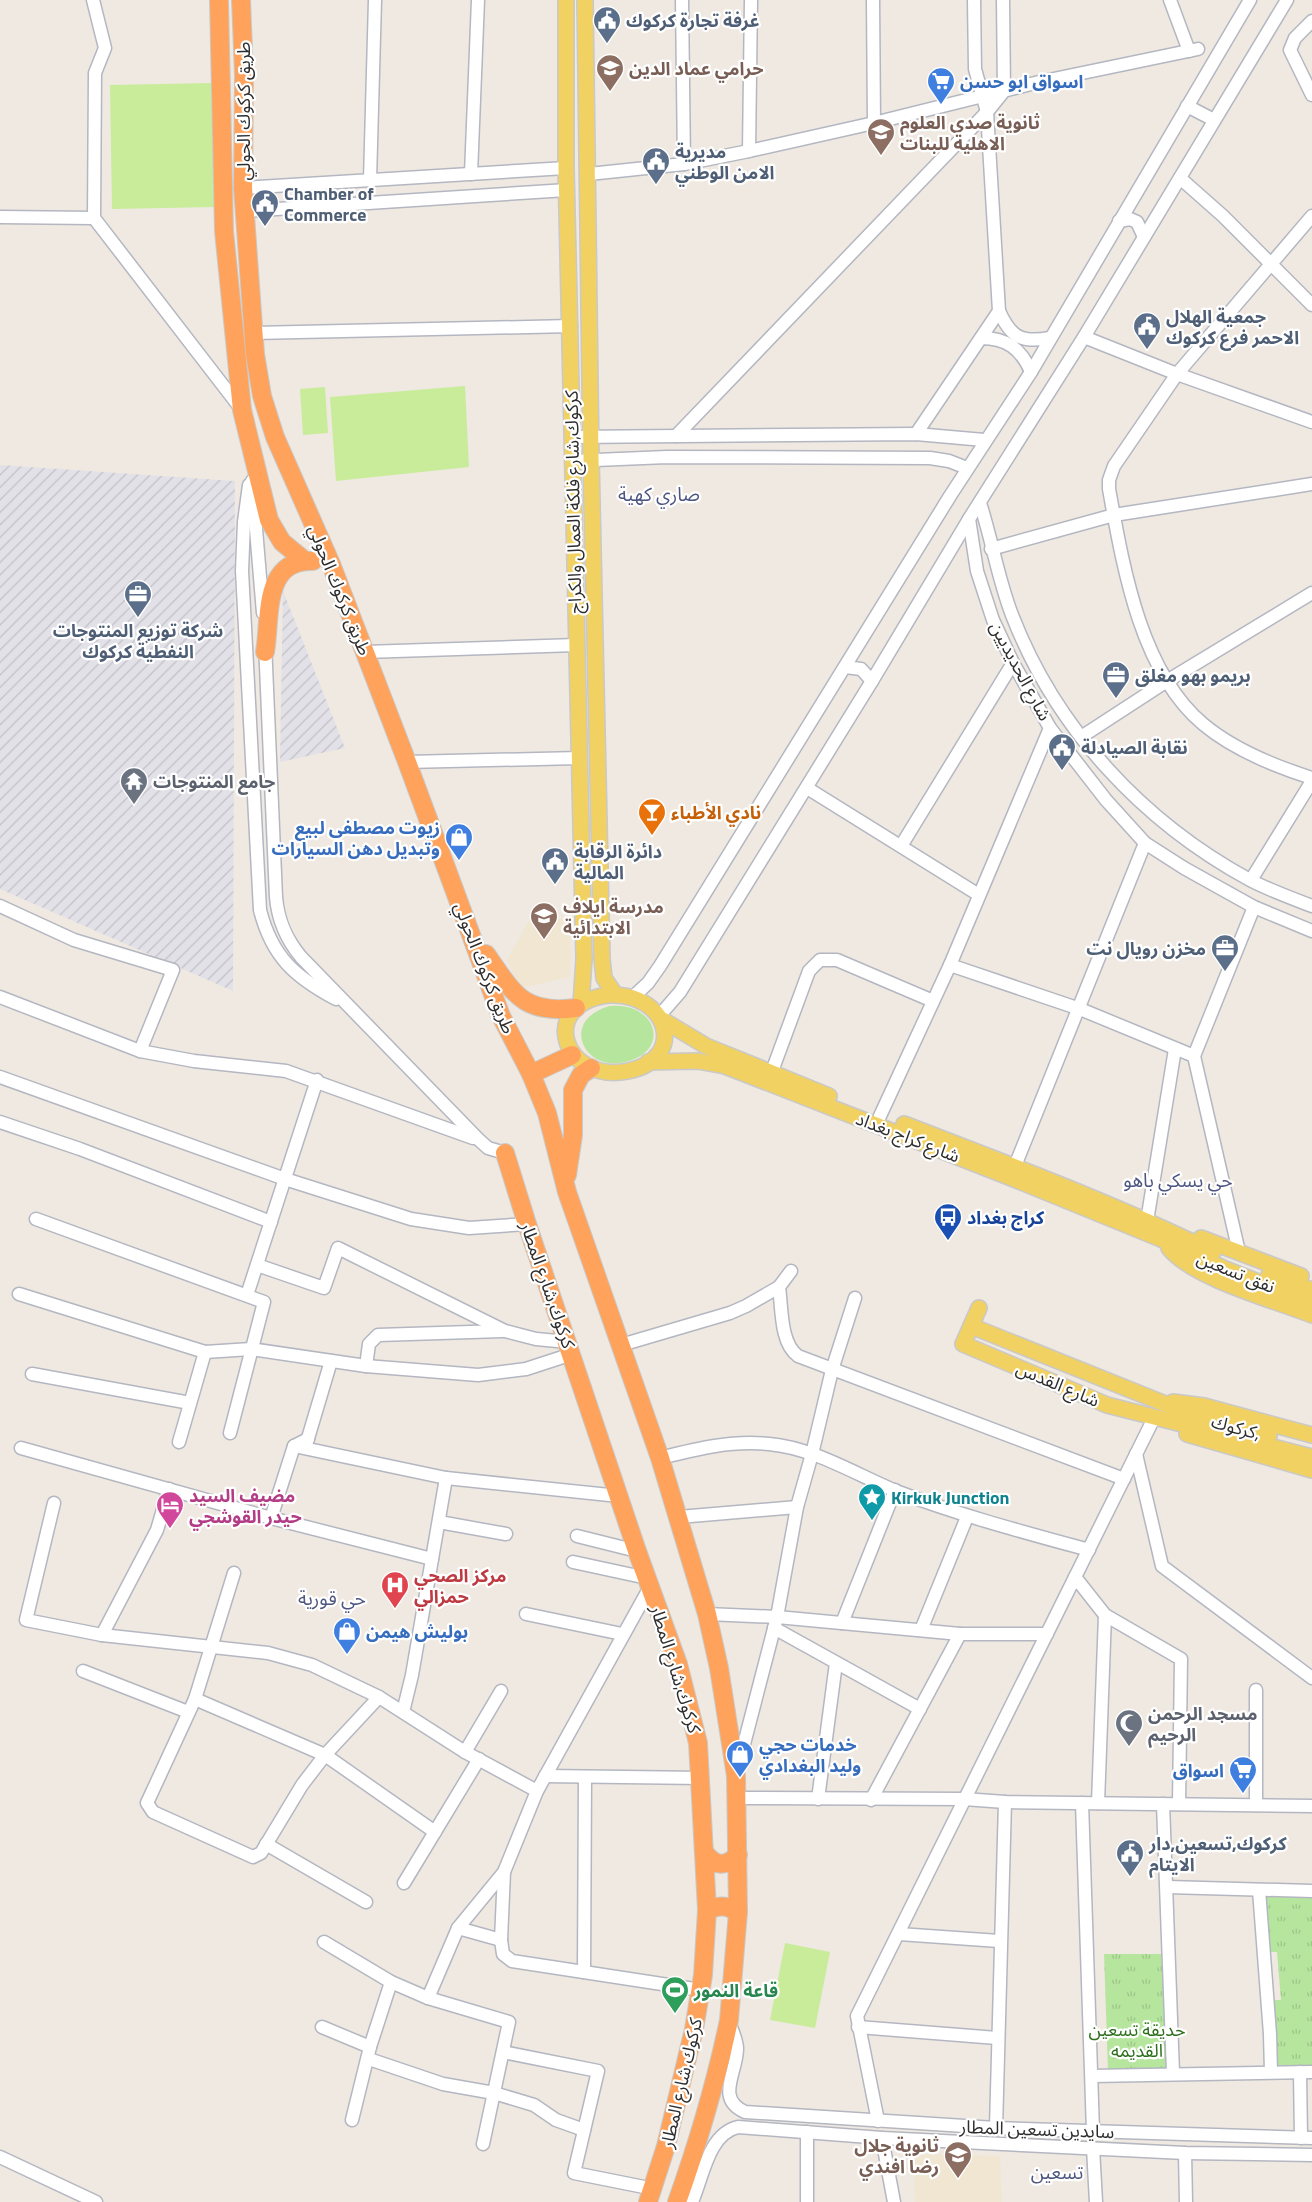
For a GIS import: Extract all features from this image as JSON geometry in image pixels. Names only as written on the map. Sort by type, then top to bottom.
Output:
[{"type":"highway","name":"طريق كركوك الحولي","points":[[219,0],[219,74],[224,231],[242,410],[267,512],[273,528],[288,548],[305,561]]},
{"type":"highway","name":"طريق كركوك الحولي","points":[[241,0],[244,75],[243,188],[258,375],[268,417],[331,564],[501,1016],[531,1074],[547,1113],[559,1155]]},
{"type":"highway","points":[[219,74],[244,75]]},
{"type":"highway","points":[[266,652],[271,594],[275,580],[290,566],[305,561],[331,564]]},
{"type":"highway","points":[[472,937],[506,986],[516,995],[527,1002],[545,1008],[564,1009],[578,1006]]},
{"type":"highway","points":[[531,1074],[572,1055]]},
{"type":"highway","points":[[565,1183],[573,1135],[573,1090],[577,1079],[591,1068]]},
{"type":"highway","name":"كركوك,شارع المطار","points":[[506,1153],[526,1224],[570,1348],[637,1551],[678,1664],[698,1743],[702,1778],[707,1910],[702,1990],[666,2146],[651,2195]]},
{"type":"highway","name":"كركوك,شارع المطار","points":[[559,1155],[565,1183],[660,1458],[707,1614],[719,1668],[736,1776],[738,1912],[729,2020],[702,2124],[677,2202]]},
{"type":"highway","points":[[705,1853],[712,1862],[721,1865],[729,1864],[738,1855]]},
{"type":"highway","points":[[707,1910],[718,1906],[728,1906],[738,1912]]},
{"type":"main road","name":"كركوك,شارع فلكة العمال والكراج","points":[[566,0],[566,168],[584,959],[578,1006]]},
{"type":"main road","name":"كركوك,شارع فلكة العمال والكراج","points":[[585,0],[589,174],[591,458],[602,959],[604,978],[615,994]]},
{"type":"main road","points":[[615,994],[633,997],[648,1004],[660,1017],[665,1034],[662,1045],[648,1062],[632,1070],[620,1072],[602,1071],[591,1068],[572,1055],[566,1044],[564,1033],[566,1022],[578,1006],[597,997],[615,994]]},
{"type":"main road","name":"شارع كراج بغداد","points":[[660,1017],[706,1046],[771,1074],[1015,1166],[1147,1221],[1163,1234]]},
{"type":"main road","name":"شارع كراج بغداد","points":[[648,1062],[698,1061],[725,1066],[1163,1234]]},
{"type":"main road","points":[[1312,1280],[1188,1233],[1163,1234],[1172,1252],[1190,1266],[1233,1286],[1312,1315]]},
{"type":"main road","name":"نفق تسعين","points":[[1163,1234],[1312,1290]]},
{"type":"main road","name":"نفق تسعين","points":[[1163,1234],[1225,1268],[1312,1302]]},
{"type":"main road","points":[[971,1326],[979,1308]]},
{"type":"main road","name":"شارع القدس","points":[[971,1326],[1158,1410],[1099,1402],[963,1344],[971,1326]]},
{"type":"main road","points":[[1158,1410],[1183,1403],[1204,1406],[1312,1435]]},
{"type":"main road","points":[[1158,1410],[1312,1457]]},
{"type":"main road","points":[[1158,1410],[1192,1436],[1312,1470]]},
{"type":"main road","name":"كركوك,","points":[[1158,1410],[1193,1415],[1312,1447]]},
{"type":"street","points":[[93,0],[105,48],[95,73],[94,218],[242,410]]},
{"type":"street","points":[[370,180],[375,0]]},
{"type":"street","points":[[471,174],[478,0]]},
{"type":"street","points":[[682,0],[684,164]]},
{"type":"street","points":[[749,151],[751,0]]},
{"type":"street","points":[[874,0],[874,123]]},
{"type":"street","points":[[974,0],[974,70],[987,112],[999,311],[1009,330],[1023,339],[1033,341],[1050,338]]},
{"type":"street","points":[[676,436],[987,112],[1004,91],[1003,0]]},
{"type":"street","points":[[589,174],[684,164],[749,151],[1004,91],[1194,50],[1170,0]]},
{"type":"street","points":[[633,997],[654,975],[984,440],[1031,372],[1187,106],[1243,6],[1250,0]]},
{"type":"street","points":[[660,1017],[680,992],[807,788],[969,519],[1084,337],[1287,0]]},
{"type":"street","points":[[1312,21],[1295,38],[1290,50],[1312,95]]},
{"type":"street","points":[[1187,106],[1214,120]]},
{"type":"street","points":[[243,188],[566,168]]},
{"type":"street","points":[[1180,178],[1272,263],[1312,305]]},
{"type":"street","points":[[245,211],[567,190]]},
{"type":"street","points":[[1251,880],[1312,779],[1270,763],[1218,735],[1188,710],[1167,681],[1152,654],[1139,621],[1109,489],[1111,472],[1177,374],[1312,216]]},
{"type":"street","points":[[0,217],[94,218]]},
{"type":"street","points":[[1119,222],[1127,219],[1137,222],[1144,237]]},
{"type":"street","points":[[916,434],[999,311]]},
{"type":"street","points":[[254,333],[571,326]]},
{"type":"street","points":[[1084,337],[1177,374],[1312,422]]},
{"type":"street","points":[[981,338],[1000,340],[1015,347],[1023,355],[1031,372]]},
{"type":"street","points":[[572,437],[591,435],[916,434],[984,440]]},
{"type":"street","points":[[251,444],[251,473],[258,536],[266,652],[276,897],[279,917],[293,948],[478,1140],[488,1148],[506,1153]]},
{"type":"street","points":[[572,461],[591,458],[930,458],[949,461],[967,468]]},
{"type":"street","points":[[251,473],[244,522],[242,571],[260,910],[269,938],[285,963],[307,983],[348,1005]]},
{"type":"street","points":[[991,549],[1114,515],[1312,484]]},
{"type":"street","name":"شارع الحديديين","points":[[980,503],[1003,591],[1022,638],[1044,682],[1081,737],[1123,786],[1185,839],[1251,880],[1312,906]]},
{"type":"street","name":"شارع الحديديين","points":[[969,519],[979,578],[993,620],[1013,664],[1050,728],[1106,800],[1146,843],[1184,868],[1254,907],[1312,931]]},
{"type":"street","points":[[1081,737],[1167,681],[1312,594]]},
{"type":"street","points":[[365,652],[576,645]]},
{"type":"street","points":[[901,846],[1013,664]]},
{"type":"street","points":[[844,667],[861,668],[872,681]]},
{"type":"street","points":[[880,1116],[932,1000],[950,965],[1050,728]]},
{"type":"street","points":[[407,762],[579,758]]},
{"type":"street","points":[[1106,800],[1123,786]]},
{"type":"street","points":[[807,788],[979,895]]},
{"type":"street","points":[[1015,1166],[1146,843]]},
{"type":"street","points":[[0,906],[74,940],[173,970],[140,1051]]},
{"type":"street","points":[[1239,1252],[1194,1056],[1254,907]]},
{"type":"street","points":[[771,1074],[806,976],[812,966],[820,960],[837,960],[932,1000]]},
{"type":"street","points":[[950,965],[1080,1009],[1194,1056]]},
{"type":"street","points":[[0,997],[140,1051],[194,1061],[286,1071],[318,1080],[478,1140]]},
{"type":"street","points":[[1147,1221],[1175,1049]]},
{"type":"street","points":[[0,1077],[285,1179],[430,1223],[488,1228],[526,1224]]},
{"type":"street","points":[[247,1296],[318,1080]]},
{"type":"street","points":[[0,1122],[80,1149],[271,1222]]},
{"type":"street","points":[[36,1219],[264,1302],[230,1433]]},
{"type":"street","points":[[257,1265],[324,1288],[338,1248],[504,1331],[570,1348]]},
{"type":"street","points":[[621,1345],[723,1315],[746,1306],[779,1287],[791,1271]]},
{"type":"street","points":[[779,1287],[786,1339],[790,1348],[798,1356],[1124,1479]]},
{"type":"street","points":[[19,1294],[205,1352],[252,1349],[366,1366],[462,1374],[494,1374],[534,1367],[570,1348]]},
{"type":"street","points":[[736,1776],[775,1623],[797,1507],[832,1370],[855,1298]]},
{"type":"street","points":[[366,1366],[368,1344],[378,1335],[504,1331]]},
{"type":"street","points":[[179,1442],[205,1352]]},
{"type":"street","points":[[271,1518],[303,1444],[331,1361]]},
{"type":"street","points":[[32,1374],[190,1403]]},
{"type":"street","points":[[878,2121],[857,2016],[1158,1410]]},
{"type":"street","points":[[660,1458],[704,1447],[738,1442],[770,1444],[812,1454],[895,1490],[966,1517],[1089,1550]]},
{"type":"street","points":[[303,1444],[446,1478],[619,1496]]},
{"type":"street","points":[[21,1448],[271,1518],[432,1559]]},
{"type":"street","points":[[1136,1454],[1162,1566],[1312,1678]]},
{"type":"street","points":[[403,1712],[412,1675],[446,1478]]},
{"type":"street","points":[[102,1635],[157,1530],[169,1489]]},
{"type":"street","points":[[842,1623],[895,1490]]},
{"type":"street","points":[[54,1503],[26,1620],[102,1635],[268,1653],[293,1658],[331,1673],[379,1698],[465,1752],[537,1791]]},
{"type":"street","points":[[679,1517],[797,1507]]},
{"type":"street","points":[[921,1630],[966,1517]]},
{"type":"street","points":[[439,1522],[506,1534]]},
{"type":"street","points":[[577,1536],[637,1551]]},
{"type":"street","points":[[428,1998],[458,1928],[504,1872],[537,1791],[648,1582],[573,1562]]},
{"type":"street","points":[[234,1573],[209,1646],[194,1699],[146,1803],[153,1812],[253,1857],[261,1853],[302,1785],[325,1755],[379,1698]]},
{"type":"street","points":[[1075,1577],[1105,1615],[1180,1659],[1179,1804]]},
{"type":"street","points":[[526,1614],[622,1634]]},
{"type":"street","points":[[707,1614],[775,1623],[842,1623],[960,1634],[1047,1634]]},
{"type":"street","points":[[1098,1803],[1105,1615]]},
{"type":"street","points":[[775,1623],[836,1663],[920,1709]]},
{"type":"street","points":[[871,1800],[960,1634]]},
{"type":"street","points":[[818,1799],[836,1663]]},
{"type":"street","points":[[83,1671],[188,1712]]},
{"type":"street","points":[[1256,1690],[1256,1805]]},
{"type":"street","points":[[465,1752],[501,1691]]},
{"type":"street","points":[[194,1699],[325,1755],[435,1832]]},
{"type":"street","points":[[404,1883],[479,1759]]},
{"type":"street","points":[[545,1776],[702,1778]]},
{"type":"street","points":[[584,1972],[585,1777]]},
{"type":"street","points":[[737,1798],[964,1799],[1005,1802],[1312,1806]]},
{"type":"street","points":[[996,2128],[999,1942],[1005,1802]]},
{"type":"street","points":[[1082,1803],[1093,2131]]},
{"type":"street","points":[[1163,1804],[1168,1887],[1173,2072]]},
{"type":"street","points":[[266,1844],[366,1902]]},
{"type":"street","points":[[504,1872],[501,1940],[503,1954],[512,1961],[702,1990]]},
{"type":"street","points":[[1168,1887],[1312,1891]]},
{"type":"street","points":[[1259,1890],[1270,2034],[1271,2072]]},
{"type":"street","points":[[458,1928],[501,1940]]},
{"type":"street","points":[[899,1934],[999,1942]]},
{"type":"street","points":[[324,1942],[391,1982],[428,1998],[510,2022],[483,2144]]},
{"type":"street","points":[[352,2120],[391,1982]]},
{"type":"street","name":"سايدين تسعين المطار","points":[[729,2020],[737,2048],[729,2092],[731,2101],[736,2108],[745,2112],[996,2128],[1307,2138]]},
{"type":"street","points":[[322,2027],[370,2053],[443,2084],[494,2093],[534,2105],[556,2120],[584,2130]]},
{"type":"street","points":[[858,2027],[997,2038]]},
{"type":"street","points":[[503,2052],[598,2071],[574,2173],[651,2195]]},
{"type":"street","points":[[1092,2076],[1173,2072],[1306,2072],[1307,2138]]},
{"type":"street","points":[[786,2115],[786,2131]]},
{"type":"street","name":"سايدين تسعين المطار","points":[[692,2202],[714,2146],[723,2133],[732,2128],[743,2127],[882,2138],[1185,2153],[1312,2155]]},
{"type":"street","points":[[807,2132],[807,2202]]},
{"type":"street","points":[[1243,2136],[1243,2154]]},
{"type":"street","points":[[882,2138],[894,2202]]},
{"type":"street","points":[[1094,2148],[1096,2202]]},
{"type":"street","points":[[1185,2153],[1186,2202]]},
{"type":"street","points":[[0,2157],[96,2202]]},
{"type":"shaded area","points":[[0,465],[235,481],[233,991],[0,889]]},
{"type":"shaded area","points":[[283,591],[345,748],[280,762]]},
{"type":"shaded area","name":"مدرسة ايلاف الابتدائية","points":[[533,914],[571,921],[570,977],[520,988],[507,960]]},
{"type":"shaded area","name":"ثانوية جلال رضا افندي","points":[[914,2154],[1000,2156],[1002,2202],[915,2202]]},
{"type":"green space","points":[[212,83],[215,207],[112,209],[110,85]]},
{"type":"green space","points":[[465,386],[469,467],[336,481],[330,397]]},
{"type":"green space","points":[[325,387],[328,433],[303,435],[300,389]]},
{"type":"green space","points":[[610,1006],[625,1006],[638,1011],[647,1018],[652,1027],[653,1037],[650,1046],[642,1055],[629,1061],[613,1063],[600,1060],[590,1053],[583,1044],[581,1033],[585,1022],[594,1013]]},
{"type":"green space","points":[[1264,1892],[1312,1893],[1312,2065],[1277,2066],[1272,2000],[1281,2000],[1277,1952],[1266,1952]]},
{"type":"green space","points":[[785,1943],[830,1952],[815,2028],[770,2020]]},
{"type":"green space","name":"حديقة تسعين القديمه","points":[[1104,1954],[1162,1954],[1167,2069],[1108,2070]]},
{"type":"place","name":"غرفة تجارة كركوك","points":[[607,44]]},
{"type":"place","name":"حرامي عماد الدين","points":[[610,92]]},
{"type":"place","name":"اسواق ابو حسن","points":[[941,105]]},
{"type":"place","name":"ثانوية صدى العلوم الاهلية للبنات","points":[[881,156]]},
{"type":"place","name":"مديرية الامن الوطني","points":[[656,185]]},
{"type":"place","name":"Chamber of Commerce","points":[[265,227]]},
{"type":"place","name":"جمعية الهلال الاحمر فرع كركوك","points":[[1147,350]]},
{"type":"place","name":"شركة توزيع المنتوجات النفطية كركوك","points":[[138,618]]},
{"type":"place","name":"بريمو بهو مغلق","points":[[1116,699]]},
{"type":"place","name":"نقابة الصيادلة","points":[[1062,771]]},
{"type":"place","name":"جامع المنتوجات","points":[[134,805]]},
{"type":"place","name":"نادي الأطباء","points":[[652,836]]},
{"type":"place","name":"زيوت مصطفى لبيع وتبديل دهن السيارات","points":[[459,861]]},
{"type":"place","name":"دائرة الرقابة المالية","points":[[555,885]]},
{"type":"place","name":"مدرسة ايلاف الابتدائية","points":[[544,940]]},
{"type":"place","name":"مخزن رويال نت","points":[[1225,972]]},
{"type":"place","name":"كراج بغداد","points":[[948,1241]]},
{"type":"place","name":"Kirkuk Junction","points":[[872,1521]]},
{"type":"place","name":"مضيف السيد حيدر القوشجي","points":[[170,1529]]},
{"type":"place","name":"مركز الصحي حمزالي","points":[[395,1609]]},
{"type":"place","name":"بوليش هيمن","points":[[347,1655]]},
{"type":"place","name":"مسجد الرحمن الرحيم","points":[[1129,1747]]},
{"type":"place","name":"خدمات حجي وليد البغدادي","points":[[740,1778]]},
{"type":"place","name":"اسواق","points":[[1243,1794]]},
{"type":"place","name":"كركوك,تسعين,دار الايتام","points":[[1130,1877]]},
{"type":"place","name":"قاعة النمور","points":[[675,2014]]},
{"type":"place","name":"ثانوية جلال رضا افندي","points":[[958,2179]]},
{"type":"district","name":"صاري كهية","points":[[659,493]]},
{"type":"district","name":"حي يسكي باهو","points":[[1178,1179]]},
{"type":"district","name":"حي قورية","points":[[332,1597]]},
{"type":"district","name":"تسعین","points":[[1057,2171]]}]
